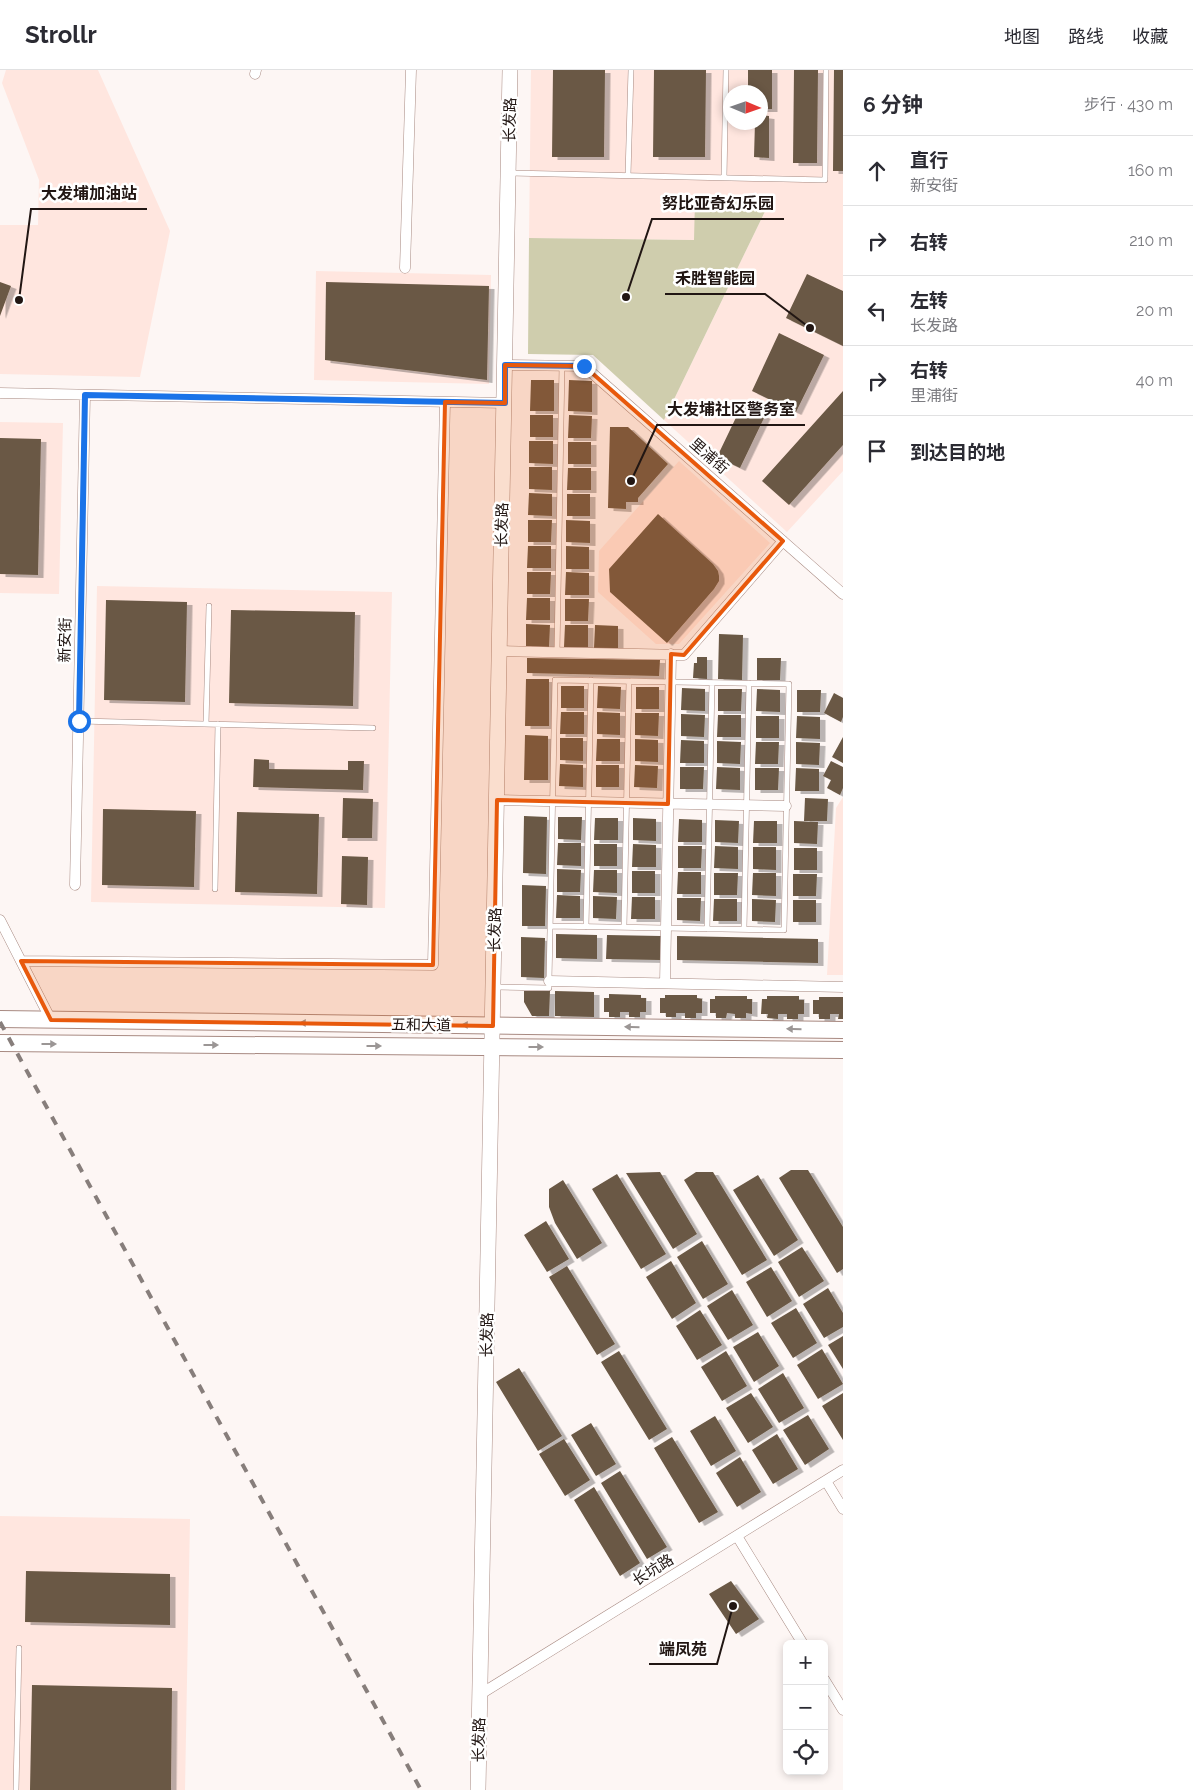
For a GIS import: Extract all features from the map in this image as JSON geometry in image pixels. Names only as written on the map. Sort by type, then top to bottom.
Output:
[{"type":"main road","name":"五和大道","points":[[0,1019],[843,1030]]},
{"type":"main road","name":"五和大道","points":[[0,1043],[843,1050]]},
{"type":"street","points":[[405,268],[411,70]]},
{"type":"street","name":"长发路","points":[[478,1790],[510,70]]},
{"type":"street","name":"里浦街","points":[[505,365],[584,366],[843,594]]},
{"type":"street","points":[[0,393],[505,403]]},
{"type":"street","name":"新安街","points":[[75,885],[85,395]]},
{"type":"street","points":[[21,961],[433,965],[445,402]]},
{"type":"street","points":[[500,651],[684,655],[783,542]]},
{"type":"street","points":[[665,983],[671,654]]},
{"type":"street","points":[[497,800],[786,806]]},
{"type":"street","points":[[0,920],[51,1020]]},
{"type":"street","points":[[550,981],[843,987]]},
{"type":"street","name":"长坑路","points":[[480,1695],[843,1470]]},
{"type":"street","points":[[826,1481],[843,1509]]},
{"type":"street","points":[[737,1536],[801,1640]]},
{"type":"street","points":[[828,1685],[843,1710]]},
{"type":"lane","points":[[628,175],[631,70]]},
{"type":"lane","points":[[724,177],[726,70]]},
{"type":"lane","points":[[509,172],[825,180],[826,70]]},
{"type":"lane","points":[[557,652],[562,365]]},
{"type":"lane","points":[[206,724],[209,606]]},
{"type":"lane","points":[[494,987],[550,988],[550,926],[555,680],[789,684],[784,930],[550,926]]},
{"type":"lane","points":[[586,927],[591,680]]},
{"type":"lane","points":[[624,927],[628,681]]},
{"type":"lane","points":[[707,929],[712,682]]},
{"type":"lane","points":[[744,929],[749,683]]},
{"type":"lane","points":[[79,721],[373,728]]},
{"type":"lane","points":[[215,889],[218,724]]},
{"type":"lane","points":[[16,1790],[19,1648]]},
{"type":"highlighted area","points":[[505,365],[584,366],[783,541],[684,655],[671,654],[668,804],[497,800],[493,1026],[51,1020],[21,961],[433,965],[445,402],[505,403]]},
{"type":"shaded area","points":[[6,70],[98,70],[170,231],[140,377],[0,374],[0,225],[38,225],[39,180],[2,83]]},
{"type":"shaded area","points":[[531,70],[843,70],[843,471],[787,532],[664,420],[770,201],[694,240],[529,238]]},
{"type":"shaded area","points":[[695,200],[770,201],[664,420],[593,355],[528,354],[529,238],[694,240]]},
{"type":"shaded area","points":[[316,271],[491,275],[489,384],[314,380]]},
{"type":"shaded area","points":[[0,422],[63,423],[59,594],[0,593]]},
{"type":"shaded area","points":[[679,461],[770,543],[679,644],[656,644],[598,592],[599,551]]},
{"type":"shaded area","points":[[97,586],[392,592],[385,908],[91,902]]},
{"type":"shaded area","points":[[843,797],[843,975],[827,975],[836,808]]},
{"type":"shaded area","points":[[0,1516],[190,1519],[185,1790],[0,1790]]},
{"type":"building","points":[[553,70],[605,70],[604,157],[552,157]]},
{"type":"building","points":[[654,70],[706,70],[705,157],[653,157]]},
{"type":"building","points":[[748,70],[772,70],[772,109],[768,109],[768,85],[748,85]]},
{"type":"building","points":[[794,70],[818,70],[817,163],[793,163]]},
{"type":"building","points":[[834,70],[843,70],[843,171],[833,171]]},
{"type":"building","points":[[769,116],[769,158],[754,157],[755,130],[768,130]]},
{"type":"building","points":[[807,274],[843,291],[843,346],[786,318]]},
{"type":"building","points":[[0,282],[11,286],[0,316]]},
{"type":"building","points":[[326,282],[489,286],[487,380],[325,360]]},
{"type":"building","points":[[779,333],[824,355],[796,412],[752,391]]},
{"type":"building","points":[[531,380],[554,380],[554,411],[530,411]]},
{"type":"building","points":[[569,380],[592,381],[592,412],[568,411]]},
{"type":"building","points":[[843,391],[843,445],[789,505],[762,481]]},
{"type":"building","points":[[742,405],[765,416],[740,468],[717,457]]},
{"type":"building","points":[[530,415],[553,415],[553,437],[530,437]]},
{"type":"building","points":[[569,415],[592,416],[591,438],[568,438]]},
{"type":"building","points":[[610,427],[628,427],[668,464],[638,498],[638,502],[626,502],[626,509],[608,508]]},
{"type":"building","points":[[0,438],[41,439],[38,575],[0,574]]},
{"type":"building","points":[[529,441],[553,441],[553,464],[529,463]]},
{"type":"building","points":[[568,442],[591,442],[591,464],[568,464]]},
{"type":"building","points":[[529,467],[552,467],[552,490],[529,489]]},
{"type":"building","points":[[568,468],[591,468],[591,490],[567,490]]},
{"type":"building","points":[[529,493],[552,494],[552,516],[528,515]]},
{"type":"building","points":[[567,494],[590,494],[590,516],[567,516]]},
{"type":"building","points":[[658,514],[713,564],[719,576],[719,581],[714,589],[667,643],[610,592],[609,569]]},
{"type":"building","points":[[528,520],[552,520],[551,542],[528,542]]},
{"type":"building","points":[[566,520],[590,521],[590,543],[566,542]]},
{"type":"building","points":[[528,546],[551,546],[551,568],[527,568]]},
{"type":"building","points":[[566,546],[589,547],[589,569],[566,569]]},
{"type":"building","points":[[527,572],[551,572],[550,594],[527,594]]},
{"type":"building","points":[[566,572],[589,573],[589,595],[565,595]]},
{"type":"building","points":[[527,598],[550,598],[550,620],[526,620]]},
{"type":"building","points":[[565,599],[589,599],[588,621],[565,621]]},
{"type":"building","points":[[106,600],[187,602],[185,702],[104,700]]},
{"type":"building","points":[[231,610],[355,612],[353,706],[229,703]]},
{"type":"building","points":[[526,624],[550,625],[549,647],[526,646]]},
{"type":"building","points":[[565,625],[588,625],[588,647],[564,647]]},
{"type":"building","points":[[595,625],[618,626],[618,648],[594,648]]},
{"type":"building","points":[[719,634],[743,635],[742,680],[718,679]]},
{"type":"building","points":[[697,657],[707,657],[707,679],[693,678],[694,663],[697,663]]},
{"type":"building","points":[[527,658],[660,660],[659,676],[527,673]]},
{"type":"building","points":[[757,658],[781,658],[780,680],[757,680]]},
{"type":"building","points":[[526,679],[549,679],[549,726],[525,726]]},
{"type":"building","points":[[561,686],[584,686],[584,708],[561,708]]},
{"type":"building","points":[[598,686],[621,687],[620,709],[597,708]]},
{"type":"building","points":[[636,687],[659,687],[659,709],[636,709]]},
{"type":"building","points":[[682,688],[705,689],[705,711],[681,710]]},
{"type":"building","points":[[718,689],[742,689],[741,711],[718,711]]},
{"type":"building","points":[[757,689],[780,690],[780,712],[756,711]]},
{"type":"building","points":[[797,690],[821,690],[820,712],[797,712]]},
{"type":"building","points":[[834,693],[843,698],[843,717],[841,722],[824,713]]},
{"type":"building","points":[[561,712],[584,712],[584,734],[560,734]]},
{"type":"building","points":[[597,712],[620,713],[620,735],[597,734]]},
{"type":"building","points":[[635,713],[659,713],[658,736],[635,735]]},
{"type":"building","points":[[681,714],[705,715],[704,737],[681,736]]},
{"type":"building","points":[[718,715],[741,715],[741,737],[717,737]]},
{"type":"building","points":[[756,716],[779,716],[779,738],[756,738]]},
{"type":"building","points":[[797,716],[820,717],[820,739],[796,738]]},
{"type":"building","points":[[525,735],[548,736],[548,780],[524,780]]},
{"type":"building","points":[[843,737],[843,763],[832,757]]},
{"type":"building","points":[[560,738],[583,738],[583,761],[560,760]]},
{"type":"building","points":[[597,739],[620,739],[620,761],[596,761]]},
{"type":"building","points":[[635,739],[658,740],[658,762],[635,761]]},
{"type":"building","points":[[681,740],[704,741],[704,763],[680,763]]},
{"type":"building","points":[[717,741],[741,742],[740,764],[717,763]]},
{"type":"building","points":[[756,742],[779,742],[778,764],[755,764]]},
{"type":"building","points":[[796,742],[820,743],[819,765],[796,764]]},
{"type":"building","points":[[254,759],[269,760],[269,769],[348,770],[348,761],[364,761],[363,790],[253,787]]},
{"type":"building","points":[[831,761],[843,767],[843,788],[840,795],[827,788],[831,780],[823,776]]},
{"type":"building","points":[[560,764],[583,765],[583,787],[559,786]]},
{"type":"building","points":[[596,765],[619,765],[619,787],[596,787]]},
{"type":"building","points":[[635,765],[658,766],[657,788],[634,787]]},
{"type":"building","points":[[680,767],[704,767],[703,789],[680,789]]},
{"type":"building","points":[[717,767],[740,768],[740,790],[716,789]]},
{"type":"building","points":[[755,768],[779,768],[778,790],[755,790]]},
{"type":"building","points":[[796,768],[819,769],[819,791],[795,791]]},
{"type":"building","points":[[343,798],[373,799],[372,838],[342,838]]},
{"type":"building","points":[[805,798],[828,799],[827,821],[804,821]]},
{"type":"building","points":[[103,809],[196,811],[194,887],[102,885]]},
{"type":"building","points":[[237,812],[319,814],[317,894],[235,892]]},
{"type":"building","points":[[524,816],[547,817],[546,874],[523,873]]},
{"type":"building","points":[[558,817],[582,817],[581,840],[558,839]]},
{"type":"building","points":[[595,818],[618,818],[618,840],[594,840]]},
{"type":"building","points":[[633,818],[656,819],[656,841],[633,840]]},
{"type":"building","points":[[679,819],[702,820],[702,842],[678,842]]},
{"type":"building","points":[[715,820],[739,821],[738,843],[715,842]]},
{"type":"building","points":[[754,821],[777,821],[777,843],[753,843]]},
{"type":"building","points":[[794,821],[818,822],[817,844],[794,843]]},
{"type":"building","points":[[558,843],[581,843],[581,866],[557,865]]},
{"type":"building","points":[[594,844],[617,844],[617,866],[594,866]]},
{"type":"building","points":[[633,844],[656,845],[656,867],[632,867]]},
{"type":"building","points":[[678,846],[702,846],[701,868],[678,868]]},
{"type":"building","points":[[715,846],[738,847],[738,869],[714,868]]},
{"type":"building","points":[[753,847],[776,847],[776,870],[753,869]]},
{"type":"building","points":[[794,848],[817,848],[817,870],[794,870]]},
{"type":"building","points":[[342,856],[368,857],[367,905],[341,904]]},
{"type":"building","points":[[557,869],[581,870],[580,892],[557,892]]},
{"type":"building","points":[[594,870],[617,870],[617,893],[593,892]]},
{"type":"building","points":[[632,871],[655,871],[655,893],[632,893]]},
{"type":"building","points":[[678,872],[701,872],[701,894],[677,894]]},
{"type":"building","points":[[714,873],[738,873],[737,895],[714,895]]},
{"type":"building","points":[[753,873],[776,873],[776,896],[752,895]]},
{"type":"building","points":[[793,874],[817,874],[816,896],[793,896]]},
{"type":"building","points":[[522,885],[546,886],[545,926],[522,926]]},
{"type":"building","points":[[557,895],[580,896],[580,918],[556,918]]},
{"type":"building","points":[[593,896],[617,897],[616,919],[593,918]]},
{"type":"building","points":[[632,897],[655,897],[655,919],[631,919]]},
{"type":"building","points":[[677,898],[701,898],[700,921],[677,920]]},
{"type":"building","points":[[714,899],[737,899],[737,921],[713,921]]},
{"type":"building","points":[[752,899],[776,900],[775,922],[752,921]]},
{"type":"building","points":[[793,900],[816,900],[816,922],[793,922]]},
{"type":"building","points":[[556,934],[597,935],[597,959],[556,958]]},
{"type":"building","points":[[607,935],[661,936],[660,960],[606,959]]},
{"type":"building","points":[[677,936],[818,939],[818,963],[677,960]]},
{"type":"building","points":[[521,937],[545,938],[544,978],[521,977]]},
{"type":"building","points":[[524,991],[550,991],[549,1016],[532,1016],[524,1002]]},
{"type":"building","points":[[555,991],[594,992],[594,1017],[555,1016]]},
{"type":"building","points":[[609,994],[641,995],[641,998],[646,998],[646,1012],[640,1012],[640,1017],[629,1017],[629,1012],[620,1012],[620,1017],[609,1017],[609,1012],[604,1012],[604,998],[609,998]]},
{"type":"building","points":[[665,995],[697,995],[697,998],[702,999],[702,1013],[696,1013],[696,1018],[685,1018],[685,1013],[676,1013],[676,1017],[666,1017],[666,1013],[660,1013],[660,998],[665,998]]},
{"type":"building","points":[[715,996],[747,996],[747,999],[752,999],[752,1014],[746,1013],[746,1018],[735,1018],[735,1014],[727,1013],[726,1018],[716,1018],[716,1013],[710,1013],[710,999],[715,999]]},
{"type":"building","points":[[767,996],[799,996],[799,1000],[804,1000],[804,1014],[798,1014],[798,1019],[787,1019],[787,1014],[778,1014],[778,1019],[767,1018],[768,1014],[761,1014],[762,999],[767,999]]},
{"type":"building","points":[[819,997],[843,997],[843,1019],[838,1019],[839,1014],[830,1014],[830,1019],[819,1019],[819,1014],[813,1014],[813,1000],[819,1000]]},
{"type":"building","points":[[791,1170],[808,1170],[843,1227],[843,1269],[837,1273],[779,1178]]},
{"type":"building","points":[[660,1172],[697,1234],[673,1249],[626,1173]]},
{"type":"building","points":[[696,1172],[713,1172],[767,1260],[742,1275],[684,1180]]},
{"type":"building","points":[[617,1174],[666,1254],[641,1269],[592,1189]]},
{"type":"building","points":[[758,1175],[798,1240],[774,1256],[733,1190]]},
{"type":"building","points":[[563,1180],[602,1243],[577,1259],[555,1223],[549,1207],[549,1189]]},
{"type":"building","points":[[546,1221],[569,1259],[547,1272],[524,1235]]},
{"type":"building","points":[[702,1241],[728,1284],[703,1299],[677,1257]]},
{"type":"building","points":[[802,1247],[824,1281],[799,1297],[778,1262]]},
{"type":"building","points":[[671,1261],[696,1303],[672,1319],[646,1277]]},
{"type":"building","points":[[567,1266],[615,1344],[597,1355],[549,1277]]},
{"type":"building","points":[[771,1267],[792,1301],[767,1317],[746,1282]]},
{"type":"building","points":[[828,1288],[843,1313],[843,1327],[824,1338],[803,1304]]},
{"type":"building","points":[[732,1290],[753,1325],[728,1340],[707,1306]]},
{"type":"building","points":[[796,1308],[817,1343],[793,1358],[771,1323]]},
{"type":"building","points":[[700,1310],[722,1345],[697,1360],[676,1326]]},
{"type":"building","points":[[758,1332],[779,1366],[754,1382],[733,1347]]},
{"type":"building","points":[[843,1336],[843,1369],[828,1345]]},
{"type":"building","points":[[822,1349],[843,1384],[818,1399],[797,1365]]},
{"type":"building","points":[[619,1351],[667,1429],[649,1440],[601,1362]]},
{"type":"building","points":[[726,1351],[747,1386],[722,1401],[701,1367]]},
{"type":"building","points":[[519,1368],[562,1436],[538,1451],[496,1382]]},
{"type":"building","points":[[783,1373],[804,1408],[779,1423],[758,1389]]},
{"type":"building","points":[[751,1393],[773,1427],[748,1443],[726,1408]]},
{"type":"building","points":[[843,1393],[843,1440],[822,1406]]},
{"type":"building","points":[[808,1415],[829,1449],[805,1465],[783,1430]]},
{"type":"building","points":[[715,1416],[736,1451],[711,1466],[690,1431]]},
{"type":"building","points":[[591,1423],[616,1464],[596,1476],[571,1435]]},
{"type":"building","points":[[777,1434],[798,1469],[773,1484],[752,1450]]},
{"type":"building","points":[[672,1437],[718,1512],[699,1523],[654,1448]]},
{"type":"building","points":[[564,1439],[590,1480],[565,1496],[539,1454]]},
{"type":"building","points":[[740,1457],[761,1492],[737,1507],[716,1473]]},
{"type":"building","points":[[620,1471],[667,1547],[647,1559],[601,1483]]},
{"type":"building","points":[[594,1487],[640,1563],[620,1576],[574,1500]]},
{"type":"building","points":[[26,1571],[170,1574],[170,1625],[25,1622]]},
{"type":"building","points":[[731,1581],[759,1619],[736,1634],[709,1594]]},
{"type":"building","points":[[32,1685],[172,1688],[171,1790],[30,1790]]},
{"type":"railway","points":[[0,1022],[421,1790]]},
{"type":"place","name":"努比亚奇幻乐园","points":[[626,297]]},
{"type":"place","name":"大发埔加油站","points":[[19,300]]},
{"type":"place","name":"禾胜智能园","points":[[810,328]]},
{"type":"place","name":"大发埔社区警务室","points":[[631,481]]},
{"type":"place","name":"端凤苑","points":[[733,1606]]},
{"type":"route","points":[[79,721],[85,395],[505,403],[505,365],[584,366]]}]
